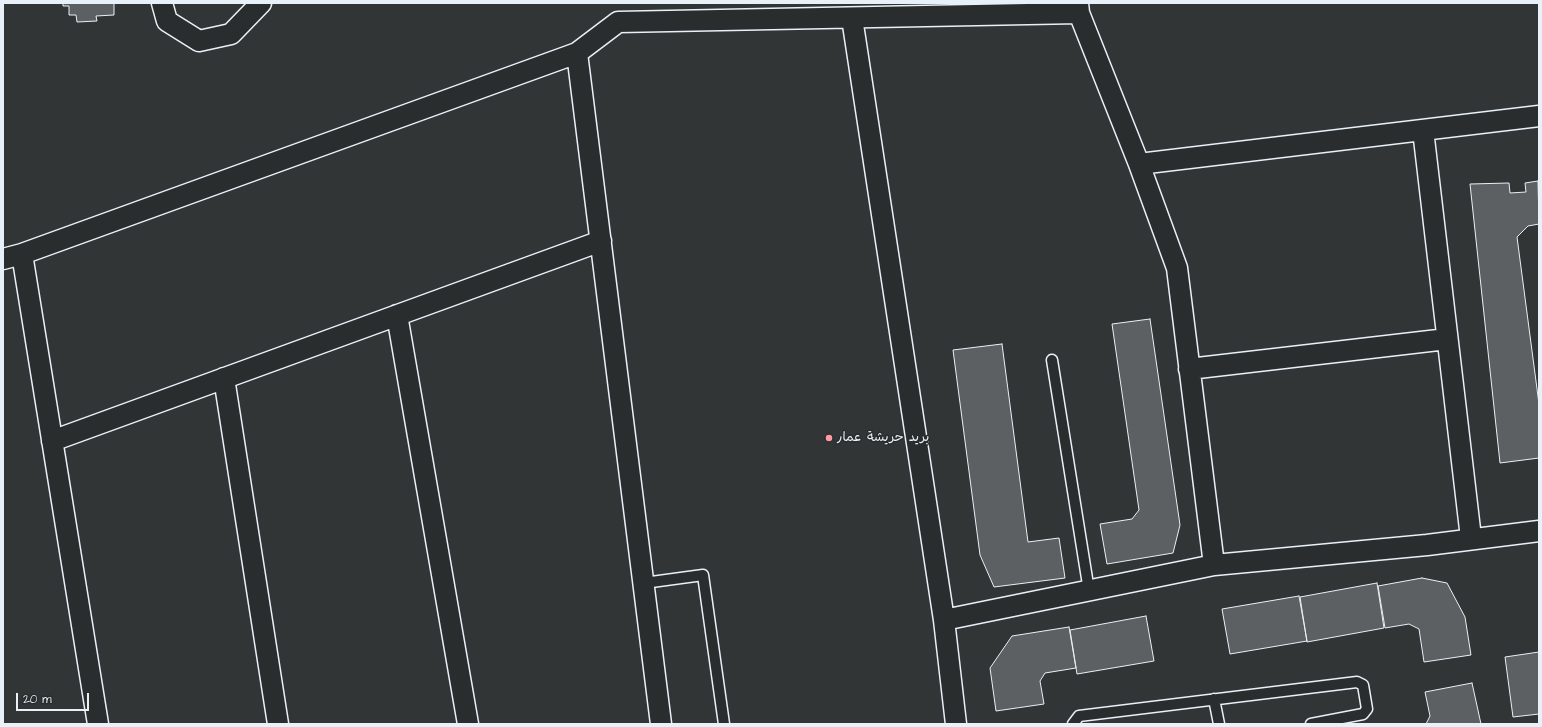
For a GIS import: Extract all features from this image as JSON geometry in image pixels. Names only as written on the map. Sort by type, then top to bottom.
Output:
[{"type":"street","points":[[162,3],[167,21],[199,41],[231,34],[261,3]]},
{"type":"street","points":[[3,259],[22,254],[577,53],[618,22],[852,18],[940,10],[1078,8],[1139,164],[1177,268],[1214,565]]},
{"type":"street","points":[[852,18],[944,620],[956,724]]},
{"type":"street","points":[[577,53],[661,724]]},
{"type":"street","points":[[1139,164],[1539,116]]},
{"type":"street","points":[[1423,130],[1471,538]]},
{"type":"street","points":[[52,441],[601,241]]},
{"type":"street","points":[[22,254],[98,724]]},
{"type":"street","points":[[397,315],[468,724]]},
{"type":"street","points":[[1189,369],[1447,339]]},
{"type":"street","points":[[224,378],[278,724]]},
{"type":"street","points":[[944,620],[1214,565],[1427,544],[1539,531]]},
{"type":"lane","points":[[1052,360],[1089,590]]},
{"type":"lane","points":[[644,583],[703,575],[724,724]]},
{"type":"lane","points":[[1073,724],[1079,716],[1357,682],[1363,685],[1367,709],[1363,714],[1311,724]]},
{"type":"lane","points":[[1214,699],[1219,724]]},
{"type":"building","points":[[63,3],[114,3],[114,15],[96,16],[97,21],[77,22],[76,15],[69,15],[69,6],[63,6]]},
{"type":"building","points":[[1538,181],[1539,224],[1528,226],[1517,237],[1539,404],[1539,458],[1500,463],[1470,184],[1509,183],[1510,193],[1526,192],[1525,183]]},
{"type":"building","points":[[1150,319],[1180,525],[1173,553],[1107,564],[1100,524],[1132,519],[1139,510],[1112,324]]},
{"type":"building","points":[[1002,344],[1028,542],[1059,538],[1065,578],[994,587],[980,555],[953,350]]},
{"type":"building","points":[[1422,578],[1447,583],[1465,617],[1471,655],[1424,662],[1419,629],[1409,624],[1385,628],[1378,586]]},
{"type":"building","points":[[1377,583],[1384,628],[1307,642],[1300,597]]},
{"type":"building","points":[[1299,596],[1307,641],[1230,654],[1222,609]]},
{"type":"building","points":[[1146,616],[1154,661],[1077,674],[1070,630]]},
{"type":"building","points":[[1069,627],[1076,668],[1045,673],[1040,681],[1044,704],[996,711],[990,668],[1012,636]]},
{"type":"building","points":[[1539,652],[1539,714],[1513,717],[1505,657]]},
{"type":"building","points":[[1472,683],[1481,724],[1426,724],[1430,716],[1425,692]]},
{"type":"place","name":"بريد حريشة عمار","points":[[829,438]]}]
